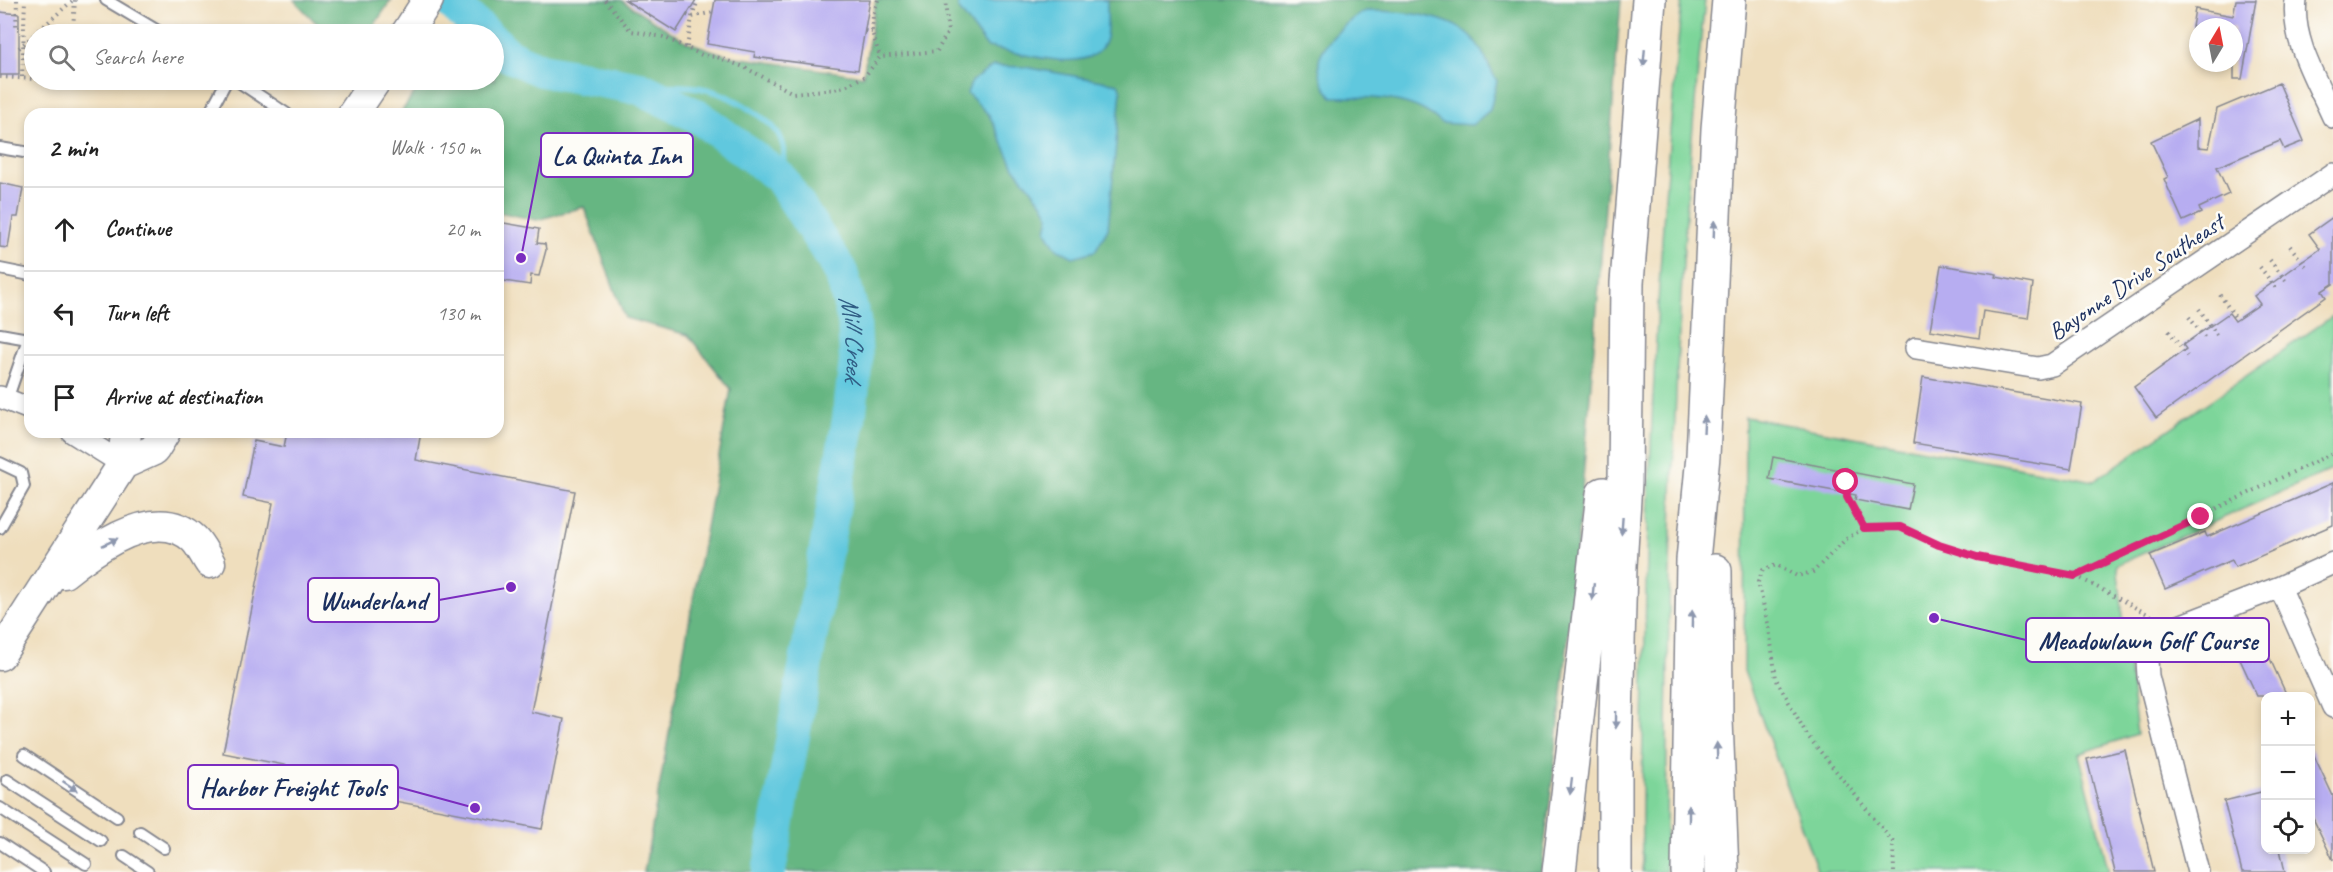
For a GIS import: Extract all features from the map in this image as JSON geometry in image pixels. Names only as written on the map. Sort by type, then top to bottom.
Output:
[{"type":"highway","points":[[1559,872],[1627,284],[1649,0]]},
{"type":"highway","points":[[1688,872],[1693,560],[1703,456],[1718,129],[1729,0]]},
{"type":"highway","points":[[1615,872],[1615,759],[1620,566],[1625,482],[1627,284]]},
{"type":"highway","points":[[1703,456],[1715,558],[1716,720],[1722,872]]},
{"type":"main road","points":[[412,24],[428,0]]},
{"type":"main road","points":[[357,108],[369,90]]},
{"type":"main road","points":[[0,655],[46,588],[123,464],[125,438]]},
{"type":"main road","points":[[123,464],[154,450],[161,438]]},
{"type":"main road","points":[[46,588],[91,551],[132,531],[158,525],[176,528],[194,539],[210,563]]},
{"type":"street","points":[[2296,0],[2294,16],[2298,36],[2333,117]]},
{"type":"street","name":"Bayonne Drive Southeast","points":[[1916,348],[2038,368],[2052,365],[2333,174]]},
{"type":"street","points":[[4,399],[24,407]]},
{"type":"street","points":[[82,438],[123,464]]},
{"type":"street","points":[[2198,872],[2148,676],[2147,660],[2150,648],[2174,628],[2280,587],[2333,563]]},
{"type":"street","points":[[2280,587],[2333,706]]},
{"type":"lane","points":[[106,0],[146,24]]},
{"type":"lane","points":[[212,108],[222,90]]},
{"type":"lane","points":[[251,90],[278,108]]},
{"type":"lane","points":[[0,148],[24,152]]},
{"type":"lane","points":[[0,269],[24,274]]},
{"type":"lane","points":[[0,334],[24,336]]},
{"type":"lane","points":[[4,399],[24,349]]},
{"type":"lane","points":[[0,463],[21,473],[24,486],[0,528]]},
{"type":"lane","points":[[24,755],[117,817]]},
{"type":"lane","points":[[7,780],[100,841]]},
{"type":"lane","points":[[0,808],[86,864]]},
{"type":"lane","points":[[140,832],[164,848]]},
{"type":"lane","points":[[0,843],[44,872]]},
{"type":"lane","points":[[124,856],[148,872]]},
{"type":"path","points":[[0,77],[22,77],[24,28],[16,28],[17,0]]},
{"type":"path","points":[[24,24],[25,0]]},
{"type":"path","points":[[46,24],[74,0]]},
{"type":"path","points":[[73,24],[74,0]]},
{"type":"path","points":[[605,0],[632,31],[663,38],[687,46],[704,56],[717,57],[744,67],[793,93],[835,89],[847,85],[865,76],[880,57],[937,51],[948,32],[945,0]]},
{"type":"path","points":[[687,46],[689,16],[699,0]]},
{"type":"path","points":[[878,0],[873,15],[872,32],[880,57]]},
{"type":"path","points":[[689,16],[713,12]]},
{"type":"path","points":[[865,31],[872,32]]},
{"type":"path","points":[[19,48],[24,44]]},
{"type":"path","points":[[2290,246],[2308,269]]},
{"type":"path","points":[[2270,260],[2288,284]]},
{"type":"path","points":[[2260,267],[2278,291]]},
{"type":"path","points":[[2220,295],[2237,320]]},
{"type":"path","points":[[2199,309],[2217,334]]},
{"type":"path","points":[[2189,316],[2207,341]]},
{"type":"path","points":[[2169,331],[2187,356]]},
{"type":"path","points":[[2075,576],[2333,453]]},
{"type":"path","points":[[1845,467],[1847,497],[1864,528]]},
{"type":"path","points":[[1894,872],[1893,842],[1807,735],[1776,679],[1769,628],[1758,582],[1763,570],[1776,565],[1797,576],[1813,572],[1846,539],[1864,528],[1900,527],[1939,545],[1977,557],[2075,576],[2174,628]]},
{"type":"green space","points":[[294,0],[391,0],[375,24],[317,24]]},
{"type":"green space","points":[[475,0],[621,0],[685,41],[729,56],[863,76],[876,0],[1621,0],[1577,546],[1541,872],[644,872],[731,389],[688,335],[625,318],[584,207],[537,220],[504,213],[504,108],[404,108],[416,90],[504,90],[504,24],[459,24]]},
{"type":"green space","points":[[1682,0],[1705,0],[1686,217],[1674,435],[1668,654],[1666,872],[1642,872],[1646,592],[1654,370],[1663,222]]},
{"type":"green space","points":[[2333,316],[2333,469],[2117,565],[2137,734],[2079,754],[2109,872],[1818,872],[1744,671],[1745,417],[2094,481]]},
{"type":"water","points":[[958,0],[1107,0],[1106,38],[1099,51],[1087,58],[1072,60],[1054,60],[987,47],[958,8]]},
{"type":"water","points":[[1366,11],[1404,13],[1432,18],[1467,33],[1480,49],[1497,81],[1490,110],[1472,125],[1441,123],[1430,114],[1405,103],[1375,98],[1332,97],[1321,77],[1319,62],[1321,55],[1337,32]]},
{"type":"water","points":[[993,66],[1025,67],[1118,84],[1121,90],[1108,229],[1095,251],[1073,257],[1056,248],[1046,231],[1049,216],[1043,204],[1014,167],[989,115],[967,93],[972,81]]},
{"type":"building","points":[[625,0],[696,0],[676,32]]},
{"type":"building","points":[[715,0],[870,0],[858,70],[754,57],[755,52],[707,44]]},
{"type":"building","points":[[2236,0],[2256,0],[2242,79],[2234,79],[2234,72],[2243,72],[2243,18],[2194,18],[2195,9],[2233,16]]},
{"type":"building","points":[[0,12],[19,14],[19,75],[0,75]]},
{"type":"building","points":[[2279,83],[2304,141],[2284,149],[2280,141],[2217,167],[2229,194],[2199,208],[2201,213],[2183,221],[2164,179],[2168,177],[2151,141],[2198,119],[2198,147],[2209,148],[2217,109]]},
{"type":"building","points":[[0,183],[23,188],[18,217],[13,217],[8,248],[0,247]]},
{"type":"building","points":[[2333,217],[2333,284],[2322,291],[2326,297],[2156,418],[2134,387],[2186,349],[2183,345],[2229,313],[2235,321],[2260,304],[2254,296],[2320,249],[2309,234]]},
{"type":"building","points":[[504,223],[539,229],[537,243],[545,244],[546,250],[539,276],[531,275],[530,285],[504,281]]},
{"type":"building","points":[[1941,265],[1997,274],[1996,277],[2033,284],[2028,318],[1983,311],[1979,338],[1930,330]]},
{"type":"building","points":[[1923,377],[2082,404],[2071,469],[1913,443]]},
{"type":"building","points":[[286,438],[420,438],[416,460],[575,491],[531,712],[564,719],[542,829],[337,789],[340,776],[223,753],[273,503],[243,497],[254,441],[284,447]]},
{"type":"building","points":[[1773,457],[1913,484],[1908,510],[1855,500],[1856,495],[1769,479]]},
{"type":"building","points":[[2333,483],[2333,525],[2235,567],[2232,560],[2165,589],[2150,555],[2205,532],[2207,537]]},
{"type":"building","points":[[2255,626],[2285,692],[2261,692],[2261,696],[2257,696],[2230,638]]},
{"type":"building","points":[[2125,750],[2154,872],[2115,872],[2087,759]]},
{"type":"building","points":[[2315,758],[2333,796],[2333,860],[2315,822]]},
{"type":"building","points":[[2261,792],[2261,854],[2281,854],[2285,872],[2242,872],[2224,801]]},
{"type":"waterway","name":"Mill Creek","points":[[448,0],[475,24]]},
{"type":"waterway","name":"Mill Creek","points":[[504,51],[541,70],[640,88],[699,117],[780,177],[841,272],[854,320],[856,361],[849,419],[769,872]]},
{"type":"waterway","points":[[640,88],[673,86],[702,88],[742,104],[771,125],[778,133],[784,152],[780,177]]},
{"type":"place","name":"La Quinta Inn","points":[[521,258]]},
{"type":"place","name":"Wunderland","points":[[511,587]]},
{"type":"place","name":"Meadowlawn Golf Course","points":[[1934,618]]},
{"type":"place","name":"Harbor Freight Tools","points":[[475,808]]},
{"type":"route","points":[[1846,482],[1847,497],[1864,528],[1900,527],[1939,545],[1977,557],[2075,576],[2201,517]]}]
